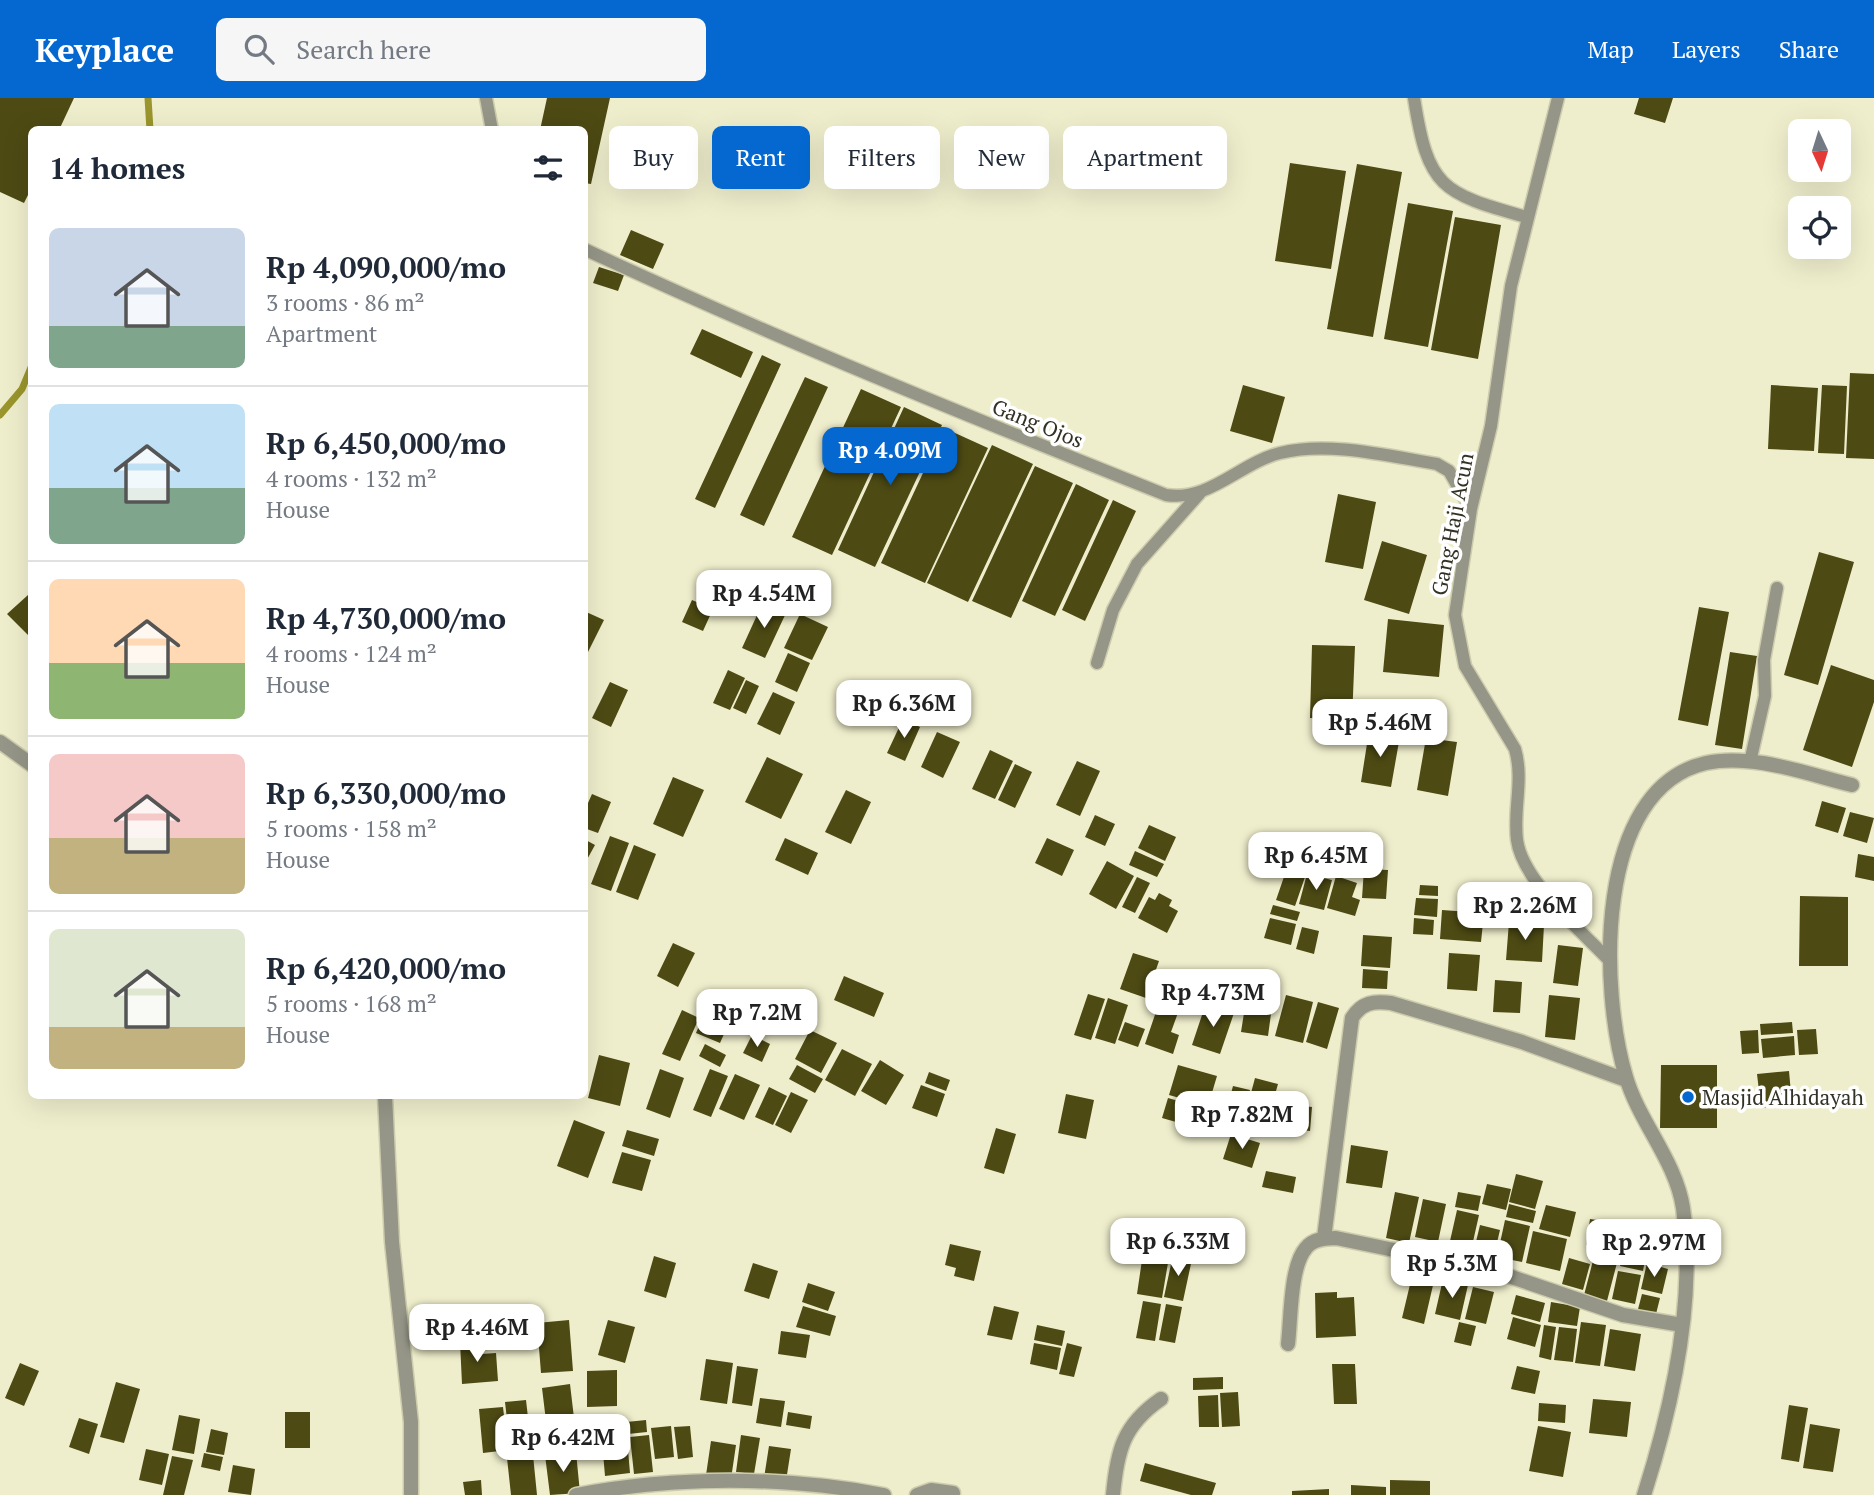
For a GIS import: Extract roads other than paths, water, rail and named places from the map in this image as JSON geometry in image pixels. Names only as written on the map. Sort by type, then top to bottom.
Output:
[{"type":"street","points":[[0,742],[28,762]]},
{"type":"street","points":[[1644,1495],[1665,1424],[1682,1325],[1685,1228],[1682,1204],[1664,1157],[1626,1080],[1615,1032],[1608,959],[1627,848],[1647,800],[1665,782],[1704,764],[1727,760],[1750,762],[1852,785]]},
{"type":"street","points":[[1324,1238],[1352,1018],[1362,1006],[1372,1002],[1391,1003],[1522,1042],[1626,1080]]},
{"type":"street","points":[[385,1099],[392,1242],[411,1432],[411,1495]]},
{"type":"street","points":[[1288,1344],[1297,1264],[1305,1248],[1324,1238],[1336,1238],[1491,1270],[1623,1315],[1682,1325]]},
{"type":"street","points":[[1113,1495],[1118,1463],[1129,1429],[1135,1418],[1161,1399]]},
{"type":"street","points":[[576,1495],[640,1484],[706,1481],[761,1482],[884,1495]]},
{"type":"street","points":[[917,1495],[931,1490],[953,1493]]},
{"type":"lane","points":[[486,98],[491,126]]},
{"type":"lane","points":[[1414,98],[1423,148],[1435,176],[1470,201],[1526,216]]},
{"type":"lane","name":"Gang Haji Acun","points":[[1558,98],[1526,216],[1511,286],[1491,426],[1471,509],[1455,615],[1465,666],[1515,749],[1519,763],[1516,838],[1520,853],[1560,908],[1608,959]]},
{"type":"lane","name":"Gang Ojos","points":[[588,251],[731,317],[860,372],[1153,490],[1181,497],[1200,493],[1259,460],[1283,452],[1327,450],[1437,464],[1449,471],[1471,509]]},
{"type":"lane","points":[[1097,663],[1113,610],[1138,564],[1200,493]]},
{"type":"lane","points":[[1750,762],[1765,696],[1764,660],[1777,588]]},
{"type":"waterway","points":[[148,98],[150,126]]},
{"type":"waterway","points":[[0,415],[22,389],[28,375]]},
{"type":"place","name":"Masjid Alhidayah","points":[[1688,1097]]}]
